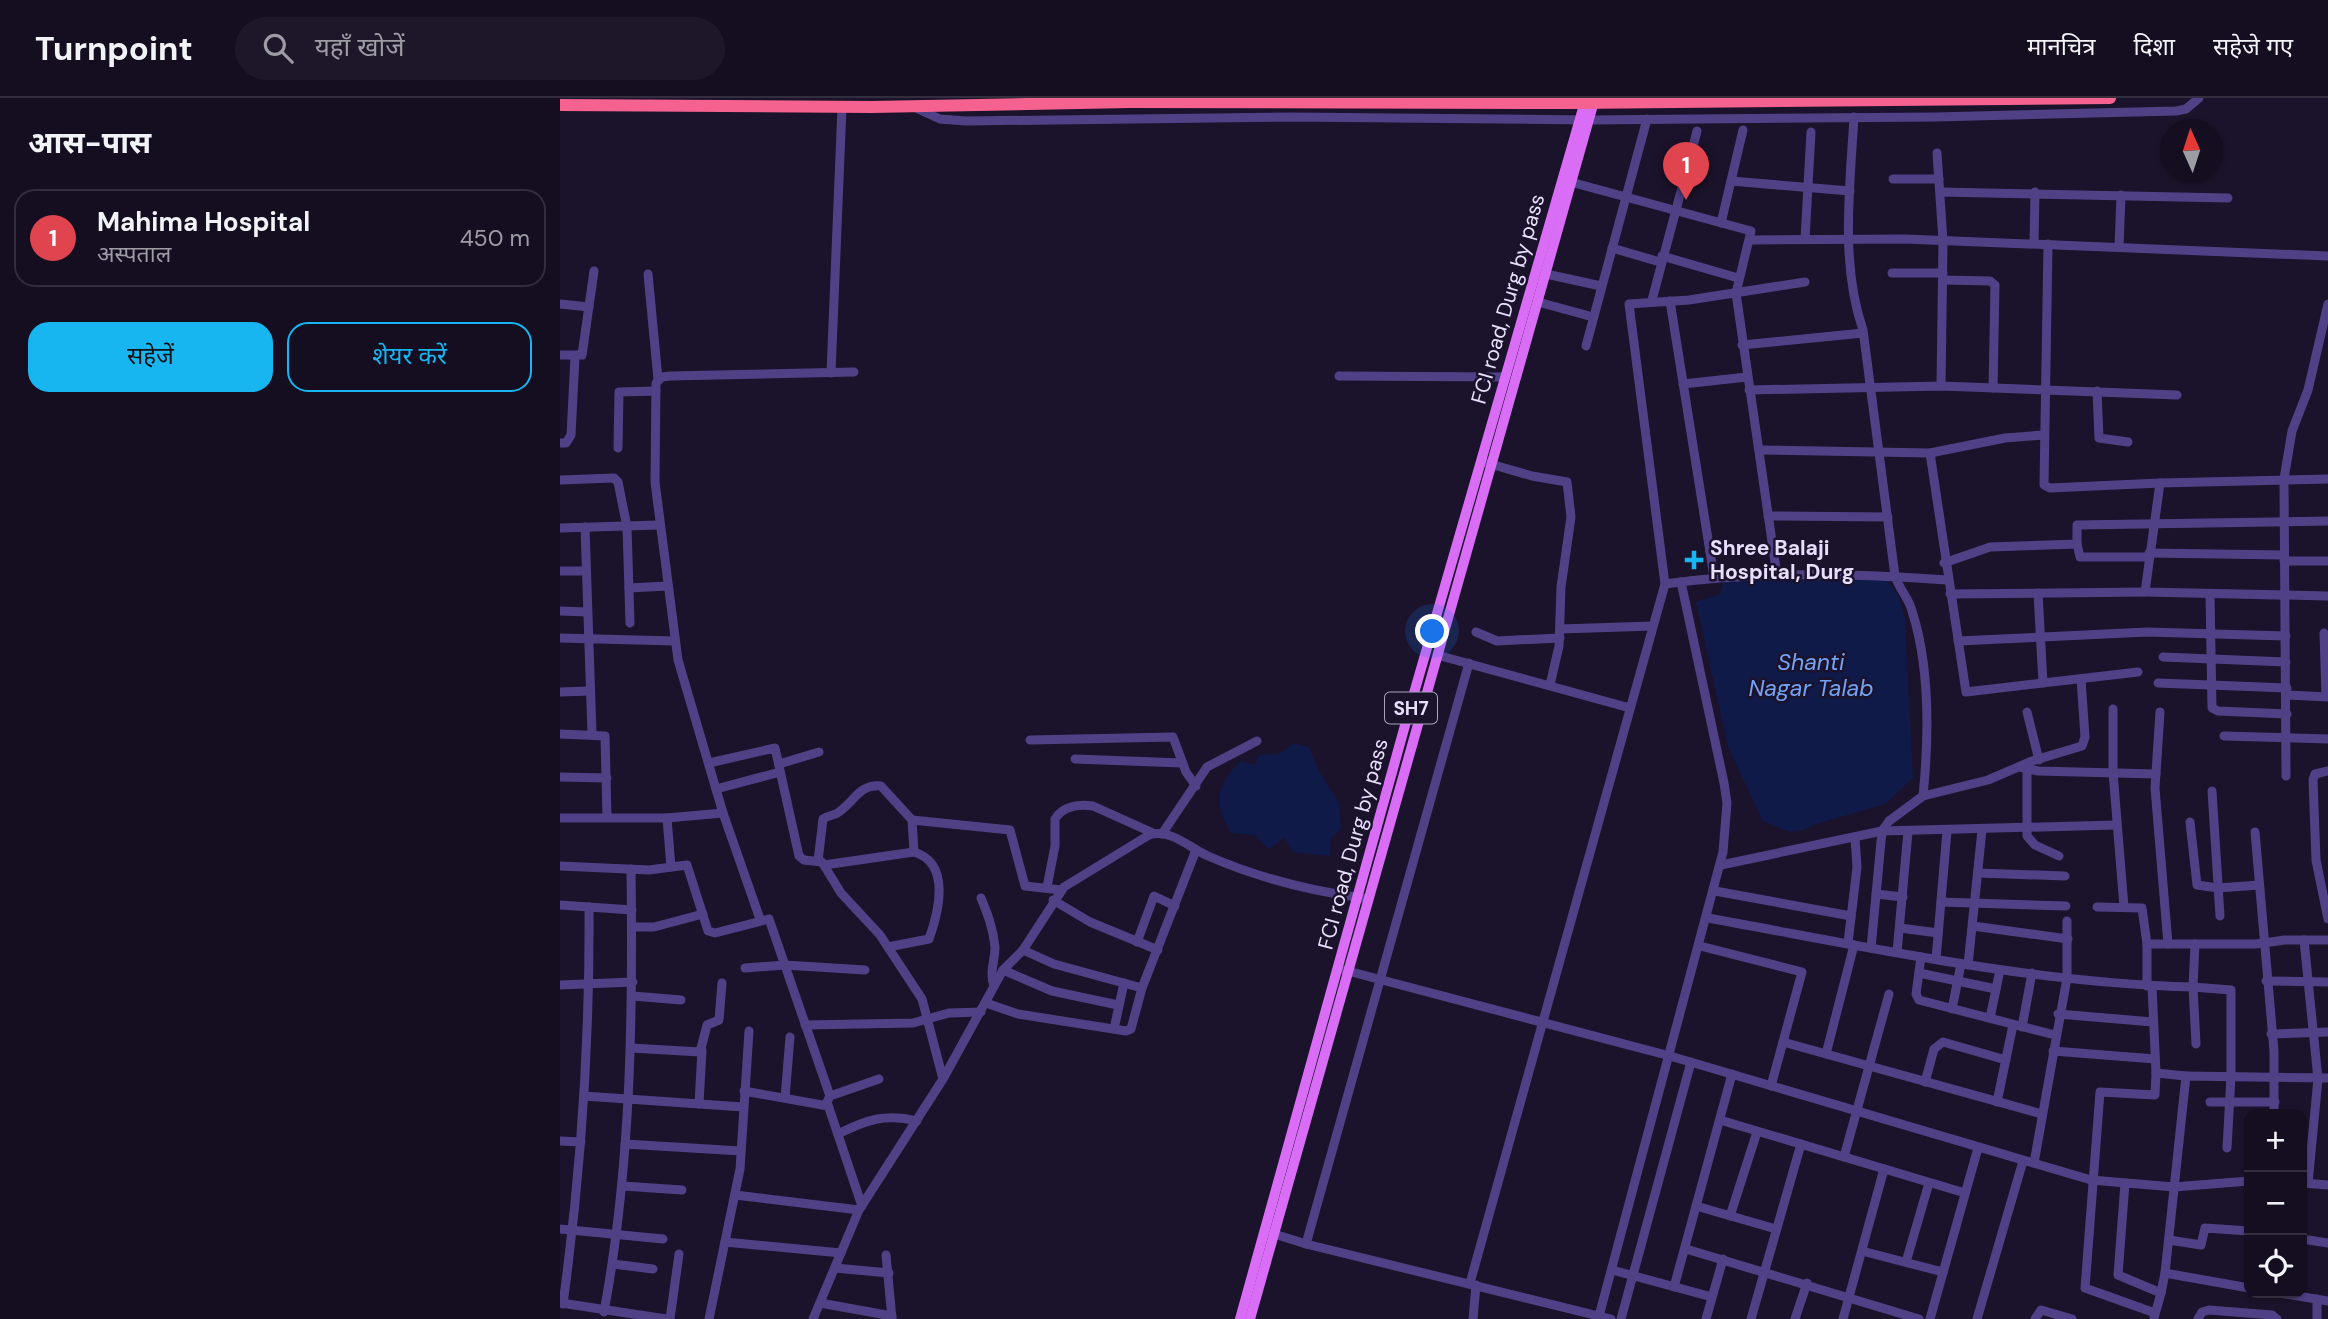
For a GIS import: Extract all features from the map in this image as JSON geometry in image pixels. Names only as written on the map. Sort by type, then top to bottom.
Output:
[{"type":"highway","points":[[560,105],[842,107],[1130,102],[1610,103],[2110,98]]},
{"type":"main road","name":"FCI road, Durg by pass","points":[[1364,898],[1437,655],[1487,463],[1506,377],[1567,181],[1584,119],[1586,98]]},
{"type":"main road","name":"FCI road, Durg by pass","points":[[1584,119],[1595,98]]},
{"type":"main road","name":"FCI road, Durg by pass","points":[[1240,1319],[1269,1232],[1487,463],[1538,302],[1567,181]]},
{"type":"main road","name":"FCI road, Durg by pass","points":[[1250,1319],[1269,1232]]},
{"type":"street","points":[[912,106],[940,118],[966,121],[1291,117],[1647,119],[2176,111],[2186,110],[2199,98]]},
{"type":"street","points":[[831,373],[842,107]]},
{"type":"street","points":[[1854,117],[1850,191],[1854,299],[1863,333],[1867,386],[1895,576],[1913,613],[1926,700],[1923,796]]},
{"type":"street","points":[[1586,346],[1647,119]]},
{"type":"street","points":[[1721,223],[1743,130]]},
{"type":"street","points":[[1652,300],[1697,131]]},
{"type":"street","points":[[1805,239],[1811,132]]},
{"type":"street","points":[[1937,153],[1943,241],[1941,386]]},
{"type":"street","points":[[1893,179],[1939,179]]},
{"type":"street","points":[[1567,181],[1751,231],[1751,240],[1738,278],[1736,293],[1777,576]]},
{"type":"street","points":[[1731,181],[1850,191]]},
{"type":"street","points":[[1941,192],[2228,198]]},
{"type":"street","points":[[2035,192],[2035,243]]},
{"type":"street","points":[[2119,247],[2121,195]]},
{"type":"street","points":[[1751,240],[2035,243],[2328,256]]},
{"type":"street","points":[[2048,244],[2043,435],[2043,482],[2046,487],[2328,479]]},
{"type":"street","points":[[1612,248],[1738,278]]},
{"type":"street","points":[[560,355],[582,355],[594,271]]},
{"type":"street","points":[[1892,273],[1990,281],[1995,285],[1993,388]]},
{"type":"street","points":[[648,274],[658,379],[654,463],[659,525],[675,641],[723,813],[760,919]]},
{"type":"street","points":[[1546,274],[1601,286]]},
{"type":"street","points":[[1473,1319],[1473,1284],[1665,584],[1628,309],[1632,303],[1736,293],[1805,282]]},
{"type":"street","points":[[1670,300],[1714,577]]},
{"type":"street","points":[[1538,302],[1593,317]]},
{"type":"street","points":[[560,304],[589,307]]},
{"type":"street","points":[[2286,776],[2284,479],[2292,431],[2308,390],[2328,304]]},
{"type":"street","points":[[1742,345],[1863,333]]},
{"type":"street","points":[[560,443],[566,443],[571,435],[575,357]]},
{"type":"street","points":[[658,379],[670,376],[854,372]]},
{"type":"street","points":[[1339,376],[1506,377]]},
{"type":"street","points":[[1684,384],[1747,377]]},
{"type":"street","points":[[1749,390],[1941,386],[2178,395]]},
{"type":"street","points":[[618,448],[620,392],[656,391]]},
{"type":"street","points":[[2097,391],[2099,438],[2128,442]]},
{"type":"street","points":[[1759,450],[1930,453],[2005,438],[2043,435]]},
{"type":"street","points":[[1930,453],[1944,563],[1966,692],[2138,672]]},
{"type":"street","points":[[1487,463],[1567,482],[1571,517],[1561,587],[1560,634],[1550,685]]},
{"type":"street","points":[[560,480],[614,478],[621,489],[624,522],[627,527],[630,623]]},
{"type":"street","points":[[2144,592],[2160,482]]},
{"type":"street","points":[[1768,516],[1888,517]]},
{"type":"street","points":[[2328,521],[2077,525],[2080,557],[2149,555],[2328,561]]},
{"type":"street","points":[[560,527],[659,525]]},
{"type":"street","points":[[585,527],[592,734]]},
{"type":"street","points":[[1944,563],[1990,547],[2077,544]]},
{"type":"street","points":[[560,571],[586,571]]},
{"type":"street","points":[[1665,584],[1714,577],[1777,576],[1895,576],[1947,580]]},
{"type":"street","points":[[1599,1316],[1721,865],[1727,803],[1681,582]]},
{"type":"street","points":[[629,588],[667,586]]},
{"type":"street","points":[[1950,594],[2144,592],[2328,596]]},
{"type":"street","points":[[2038,593],[2043,683]]},
{"type":"street","points":[[2210,594],[2210,705],[2214,710],[2287,714]]},
{"type":"street","points":[[560,611],[587,611]]},
{"type":"street","points":[[1476,632],[1497,641],[1653,626]]},
{"type":"street","points":[[1958,641],[2147,632],[2286,636]]},
{"type":"street","points":[[2158,683],[2327,696],[2324,633]]},
{"type":"street","points":[[560,638],[675,641]]},
{"type":"street","points":[[1437,655],[1630,708]]},
{"type":"street","points":[[2163,657],[2286,662]]},
{"type":"street","points":[[1306,1244],[1469,663]]},
{"type":"street","points":[[1871,948],[1882,831],[1889,821],[1923,796],[1988,780],[2082,746],[2085,737],[2081,679]]},
{"type":"street","points":[[560,692],[590,691]]},
{"type":"street","points":[[2113,709],[2113,772],[2124,907]]},
{"type":"street","points":[[2028,712],[2039,760]]},
{"type":"street","points":[[2160,712],[2156,774],[2168,944]]},
{"type":"street","points":[[560,734],[605,736],[607,817]]},
{"type":"street","points":[[1030,740],[1170,736],[1176,738],[1182,763],[1196,786]]},
{"type":"street","points":[[2224,736],[2287,740],[2328,739]]},
{"type":"street","points":[[813,1319],[861,1208],[943,1079],[994,986],[1023,950],[1053,900],[1062,890],[1158,834],[1213,761],[1257,741]]},
{"type":"street","points":[[709,763],[772,747],[776,751],[799,856],[804,860],[821,863],[914,852],[925,856],[939,875],[930,936],[926,941],[895,943],[888,947]]},
{"type":"street","points":[[716,789],[820,752]]},
{"type":"street","points":[[1075,759],[1182,763]]},
{"type":"street","points":[[2024,767],[2156,774]]},
{"type":"street","points":[[2024,767],[2027,836],[2035,845],[2059,856]]},
{"type":"street","points":[[2328,771],[2315,774],[2313,779],[2316,860],[2328,919]]},
{"type":"street","points":[[560,777],[607,778]]},
{"type":"street","points":[[914,852],[912,820],[881,786],[866,787],[838,813],[823,819],[821,863],[841,893],[888,947],[922,999],[943,1079]]},
{"type":"street","points":[[2212,791],[2220,916]]},
{"type":"street","points":[[1047,887],[1055,846],[1055,820],[1065,809],[1084,804],[1267,877],[1364,898]]},
{"type":"street","points":[[560,818],[667,818],[723,813]]},
{"type":"street","points":[[667,818],[671,867]]},
{"type":"street","points":[[912,820],[1010,830],[1025,886],[1062,890]]},
{"type":"street","points":[[2190,822],[2194,880],[2200,887],[2259,885]]},
{"type":"street","points":[[1721,865],[1882,831],[2116,825]]},
{"type":"street","points":[[1952,1009],[1973,926],[1982,830]]},
{"type":"street","points":[[1936,960],[1947,831]]},
{"type":"street","points":[[1897,952],[1909,832]]},
{"type":"street","points":[[2255,832],[2275,1077],[2274,1109]]},
{"type":"street","points":[[1826,1054],[1851,944],[1851,916],[1857,867],[1856,838]]},
{"type":"street","points":[[804,1025],[913,1023],[983,1007],[1114,1029],[1131,1029],[1142,988],[1196,850]]},
{"type":"street","points":[[560,866],[631,869],[683,865],[689,868],[706,929],[715,933],[760,919],[769,919],[861,1208]]},
{"type":"street","points":[[604,1312],[623,1186],[633,996],[631,869]]},
{"type":"street","points":[[1978,873],[2065,876]]},
{"type":"street","points":[[1715,891],[1851,916]]},
{"type":"street","points":[[1876,894],[1903,897]]},
{"type":"street","points":[[1137,942],[1154,896],[1175,906]]},
{"type":"street","points":[[981,898],[990,914],[994,958],[991,976],[994,986]]},
{"type":"street","points":[[1053,900],[1090,922],[1158,950]]},
{"type":"street","points":[[1941,902],[2066,906]]},
{"type":"street","points":[[560,905],[632,910]]},
{"type":"street","points":[[589,907],[589,982],[581,1142],[573,1231],[562,1304],[668,1319],[679,1254]]},
{"type":"street","points":[[2097,907],[2141,908],[2147,944],[2153,1022],[2155,1095],[2100,1092],[2091,1180],[2085,1288],[2155,1316],[2165,1273],[2186,1076]]},
{"type":"street","points":[[632,927],[654,926],[703,914]]},
{"type":"street","points":[[1708,918],[2000,970],[2149,986],[2231,990],[2231,1076],[2227,1148]]},
{"type":"street","points":[[2034,1163],[2058,1014],[2067,978],[2067,921]]},
{"type":"street","points":[[1973,926],[2068,939]]},
{"type":"street","points":[[1900,928],[1938,933]]},
{"type":"street","points":[[2304,940],[2314,1032],[2323,1079],[2307,1172]]},
{"type":"street","points":[[2147,944],[2328,940]]},
{"type":"street","points":[[2195,944],[2193,987],[2196,1044]]},
{"type":"street","points":[[1700,946],[1802,972],[1771,1086]]},
{"type":"street","points":[[1023,950],[1054,964],[1142,988]]},
{"type":"street","points":[[1921,957],[1916,994],[1919,1000],[2055,1035]]},
{"type":"street","points":[[994,958],[1005,969],[1052,991],[1118,1005]]},
{"type":"street","points":[[745,968],[785,965],[865,970]]},
{"type":"street","points":[[1344,970],[1544,1025],[1670,1056],[2091,1180],[2174,1187],[2244,1181]]},
{"type":"street","points":[[1990,1018],[2000,970]]},
{"type":"street","points":[[1919,973],[1996,989]]},
{"type":"street","points":[[1997,1102],[2006,1060],[2032,973]]},
{"type":"street","points":[[2266,981],[2328,982]]},
{"type":"street","points":[[560,985],[633,982]]},
{"type":"street","points":[[699,1104],[702,1050],[707,1026],[719,1020],[722,983]]},
{"type":"street","points":[[1114,1029],[1124,983]]},
{"type":"street","points":[[1844,1157],[1889,994]]},
{"type":"street","points":[[633,996],[681,1000]]},
{"type":"street","points":[[2058,1014],[2153,1022]]},
{"type":"street","points":[[709,1319],[735,1195],[741,1151],[749,1031]]},
{"type":"street","points":[[2271,1034],[2328,1031]]},
{"type":"street","points":[[785,1098],[790,1037]]},
{"type":"street","points":[[1783,1042],[2042,1114]]},
{"type":"street","points":[[1925,1082],[1934,1049],[1943,1042],[2006,1060]]},
{"type":"street","points":[[631,1048],[696,1052],[702,1050]]},
{"type":"street","points":[[2053,1051],[2155,1059]]},
{"type":"street","points":[[1621,1319],[1691,1062]]},
{"type":"street","points":[[2155,1073],[2323,1079]]},
{"type":"street","points":[[1674,1287],[1732,1074]]},
{"type":"street","points":[[744,1091],[785,1098],[829,1101],[879,1079]]},
{"type":"street","points":[[584,1096],[743,1107]]},
{"type":"street","points":[[2210,1102],[2275,1102]]},
{"type":"street","points":[[838,1134],[876,1117],[898,1116],[917,1121]]},
{"type":"street","points":[[1720,1120],[1965,1193]]},
{"type":"street","points":[[1730,1216],[1757,1132]]},
{"type":"street","points":[[560,1141],[581,1142]]},
{"type":"street","points":[[625,1144],[741,1151]]},
{"type":"street","points":[[1751,1319],[1801,1144]]},
{"type":"street","points":[[1930,1319],[1978,1148]]},
{"type":"street","points":[[1976,1319],[2023,1161]]},
{"type":"street","points":[[1843,1319],[1884,1169]]},
{"type":"street","points":[[1906,1262],[1929,1183]]},
{"type":"street","points":[[2125,1183],[2118,1275],[2161,1293]]},
{"type":"street","points":[[2307,1183],[2328,1185]]},
{"type":"street","points":[[623,1186],[682,1190]]},
{"type":"street","points":[[735,1195],[861,1208]]},
{"type":"street","points":[[1696,1206],[1776,1229]]},
{"type":"street","points":[[2169,1240],[2201,1245],[2205,1227],[2244,1231]]},
{"type":"street","points":[[560,1229],[663,1239]]},
{"type":"street","points":[[1269,1232],[1306,1244],[1611,1319]]},
{"type":"street","points":[[2307,1240],[2328,1243]]},
{"type":"street","points":[[725,1242],[841,1253]]},
{"type":"street","points":[[1686,1249],[1807,1283],[1890,1315],[1919,1319]]},
{"type":"street","points":[[1862,1251],[1943,1272]]},
{"type":"street","points":[[820,1303],[892,1317],[886,1255]]},
{"type":"street","points":[[1706,1319],[1723,1259]]},
{"type":"street","points":[[613,1264],[653,1269]]},
{"type":"street","points":[[835,1268],[889,1273]]},
{"type":"street","points":[[1612,1270],[1712,1297]]},
{"type":"street","points":[[2165,1273],[2244,1286]]},
{"type":"street","points":[[1795,1319],[1807,1283]]},
{"type":"street","points":[[2307,1297],[2328,1301]]},
{"type":"street","points":[[2317,1319],[2318,1299]]},
{"type":"street","points":[[2035,1319],[2041,1310],[2072,1319]]},
{"type":"street","points":[[2198,1319],[2202,1312],[2209,1310],[2272,1315],[2277,1319]]},
{"type":"water","name":"Shanti Nagar Talab","points":[[1887,580],[1899,597],[1905,619],[1913,778],[1885,804],[1789,832],[1763,821],[1728,747],[1696,602],[1720,594],[1724,581]]},
{"type":"water","points":[[1294,743],[1309,747],[1318,769],[1339,803],[1341,828],[1331,838],[1330,856],[1294,852],[1284,838],[1269,849],[1254,835],[1231,833],[1221,812],[1222,787],[1240,761],[1255,765],[1259,755],[1279,754]]},
{"type":"place","name":"Mahima Hospital","points":[[1686,200]]},
{"type":"place","name":"Shree Balaji Hospital, Durg","points":[[1694,560]]}]
